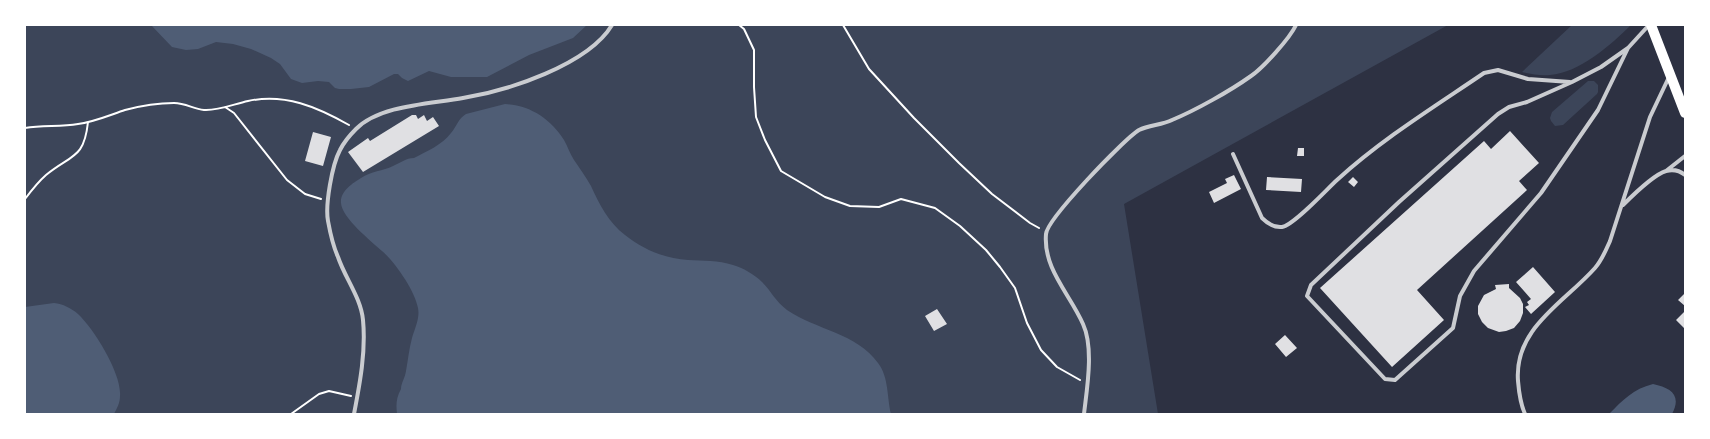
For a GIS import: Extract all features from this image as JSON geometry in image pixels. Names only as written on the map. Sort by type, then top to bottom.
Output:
[{"type":"main road","points":[[1650,25],[1685,112]]},
{"type":"lane","points":[[354,414],[364,352],[363,318],[337,256],[328,219],[330,183],[340,150],[356,129],[376,115],[415,105],[465,98],[514,85],[577,59],[596,44],[612,25]]},
{"type":"lane","points":[[1084,414],[1089,349],[1084,324],[1053,271],[1046,250],[1046,231],[1074,193],[1139,130],[1171,121],[1253,75],[1291,35],[1296,25]]},
{"type":"lane","points":[[1628,48],[1598,110],[1541,193],[1474,271],[1460,296],[1453,328],[1395,380],[1385,379],[1307,296],[1310,285],[1399,202],[1498,114],[1508,107],[1527,102],[1601,67],[1628,48],[1650,25]]},
{"type":"lane","points":[[1233,154],[1262,218],[1270,225],[1282,227],[1298,217],[1353,166],[1391,136],[1484,72],[1498,70],[1528,79],[1572,82]]},
{"type":"lane","points":[[1526,414],[1520,402],[1518,374],[1519,356],[1524,343],[1536,325],[1596,267],[1610,241],[1650,117],[1670,76]]},
{"type":"lane","points":[[1621,206],[1646,184],[1685,156]]},
{"type":"lane","points":[[1666,171],[1677,170],[1685,175]]},
{"type":"path","points":[[739,25],[744,29],[754,50],[756,117],[765,140],[781,170],[825,197],[850,206],[879,207],[901,199],[935,208],[960,226],[986,250],[1015,288],[1027,323],[1041,350],[1057,367],[1086,385]]},
{"type":"path","points":[[843,25],[869,69],[959,164],[992,194],[1030,223],[1046,231]]},
{"type":"path","points":[[25,128],[80,124],[109,117],[125,110],[152,105],[188,104],[203,110],[225,107],[250,100],[276,97],[294,100],[316,108],[356,129]]},
{"type":"path","points":[[225,107],[234,113],[287,180],[313,197],[329,200]]},
{"type":"path","points":[[25,199],[45,176],[80,151],[85,142],[88,122]]},
{"type":"path","points":[[290,414],[319,394],[329,391],[357,399]]},
{"type":"shaded area","points":[[25,25],[1448,25],[1124,204],[1158,414],[25,414]]},
{"type":"shaded area","points":[[151,25],[587,25],[573,38],[529,55],[487,77],[451,77],[429,71],[408,81],[398,74],[394,74],[369,87],[339,89],[329,82],[302,83],[291,79],[280,64],[271,58],[251,49],[233,44],[216,42],[198,49],[186,50],[172,47]]},
{"type":"shaded area","points":[[1572,25],[1631,25],[1594,57],[1572,69],[1547,75],[1522,72]]},
{"type":"shaded area","points":[[1588,81],[1594,81],[1598,85],[1597,94],[1563,125],[1555,126],[1550,118],[1552,112]]},
{"type":"shaded area","points":[[505,104],[523,107],[539,114],[559,132],[605,213],[619,230],[632,240],[647,249],[671,258],[722,262],[744,270],[756,276],[787,310],[798,317],[848,338],[869,353],[882,369],[891,414],[397,414],[397,398],[405,374],[411,342],[418,319],[418,308],[409,285],[398,269],[346,215],[341,199],[351,185],[365,176],[414,158],[439,144],[466,114]]},
{"type":"shaded area","points":[[54,303],[61,304],[78,314],[92,330],[106,352],[117,376],[119,387],[120,396],[114,414],[25,414],[25,307]]},
{"type":"shaded area","points":[[1653,384],[1670,390],[1673,393],[1676,402],[1672,414],[1609,414],[1634,392]]},
{"type":"building","points":[[412,115],[416,115],[418,119],[424,115],[427,121],[433,117],[439,126],[363,172],[348,152],[368,138],[370,141]]},
{"type":"building","points":[[1510,131],[1539,163],[1519,181],[1527,190],[1417,290],[1444,320],[1392,367],[1320,288],[1484,141],[1491,149]]},
{"type":"building","points":[[313,132],[331,137],[323,166],[305,161]]},
{"type":"building","points":[[1298,148],[1304,148],[1304,156],[1297,156]]},
{"type":"building","points":[[1234,175],[1241,189],[1214,203],[1209,192],[1227,183],[1225,179]]},
{"type":"building","points":[[1267,177],[1302,179],[1301,192],[1266,190]]},
{"type":"building","points":[[1353,177],[1358,182],[1354,187],[1348,182]]},
{"type":"building","points":[[1533,267],[1555,292],[1531,314],[1525,307],[1529,305],[1527,302],[1531,299],[1516,282]]},
{"type":"building","points":[[1509,284],[1509,288],[1520,298],[1523,304],[1523,313],[1520,321],[1514,328],[1499,332],[1488,328],[1482,322],[1478,314],[1478,306],[1484,295],[1496,289],[1495,285]]},
{"type":"building","points":[[1685,293],[1685,306],[1678,300]]},
{"type":"building","points":[[937,309],[947,324],[934,331],[925,316]]},
{"type":"building","points":[[1685,311],[1685,329],[1676,320]]},
{"type":"building","points":[[1285,335],[1297,348],[1286,357],[1275,344]]}]
